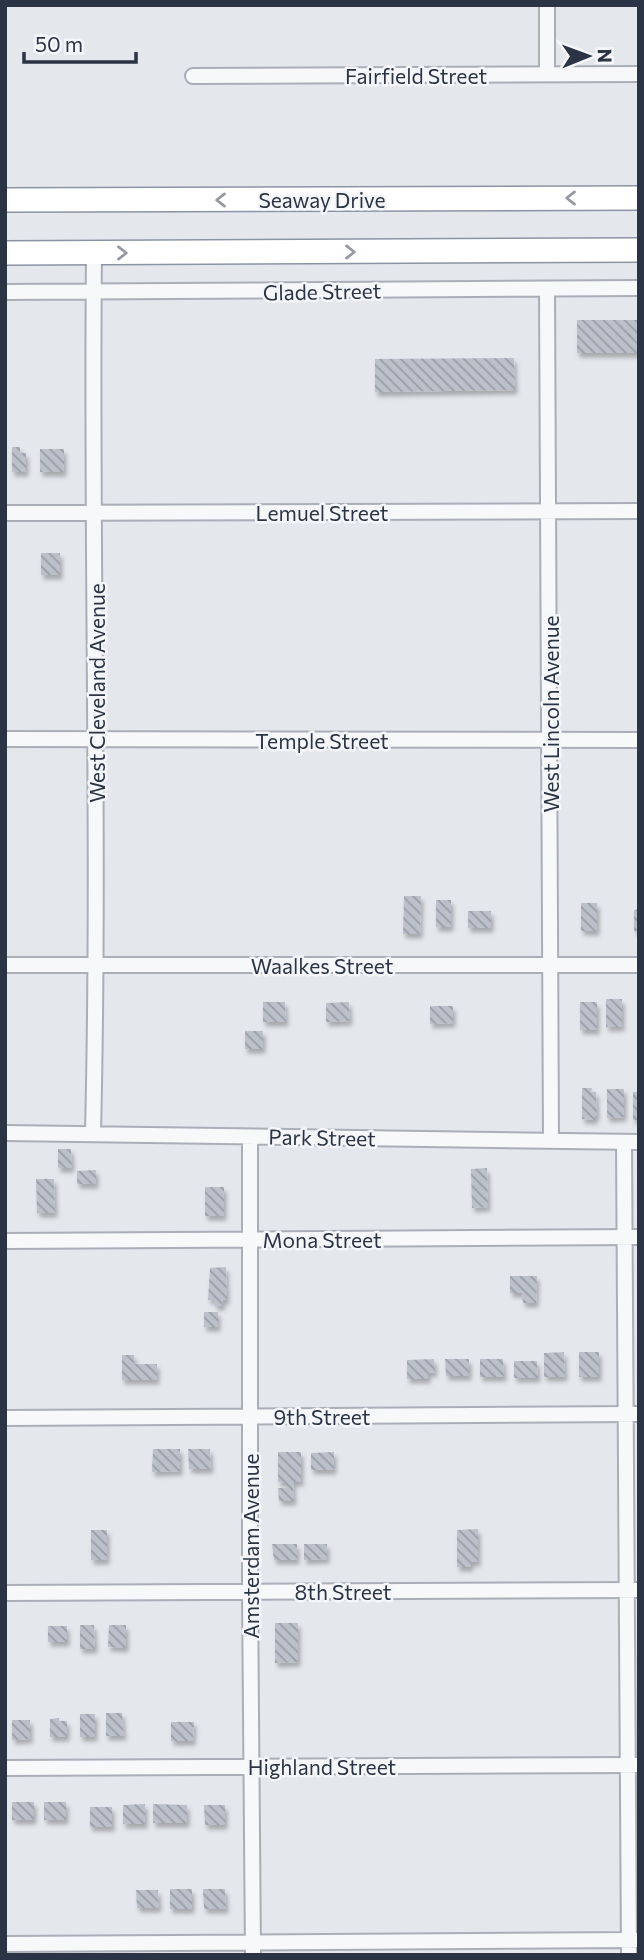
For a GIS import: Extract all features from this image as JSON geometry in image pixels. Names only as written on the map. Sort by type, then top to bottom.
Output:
[{"type":"highway","name":"Seaway Drive","points":[[5,200],[639,198]]},
{"type":"highway","points":[[5,253],[639,250]]},
{"type":"street","points":[[547,5],[547,74]]},
{"type":"street","name":"Fairfield Street","points":[[193,76],[639,74]]},
{"type":"street","name":"West Cleveland Avenue","points":[[93,253],[92,400],[97,739],[97,966],[93,1133]]},
{"type":"street","name":"Glade Street","points":[[5,292],[639,288]]},
{"type":"street","name":"West Lincoln Avenue","points":[[547,289],[551,1140]]},
{"type":"street","name":"Lemuel Street","points":[[5,513],[639,512]]},
{"type":"street","name":"Temple Street","points":[[5,738],[639,740]]},
{"type":"street","name":"Waalkes Street","points":[[5,965],[639,965]]},
{"type":"street","name":"Park Street","points":[[5,1133],[631,1142]]},
{"type":"street","name":"Amsterdam Avenue","points":[[250,1137],[253,1949]]},
{"type":"street","points":[[5,1944],[253,1949],[632,1945],[634,1765],[631,1142]]},
{"type":"street","name":"Mona Street","points":[[5,1241],[632,1237]]},
{"type":"street","name":"9th Street","points":[[5,1418],[633,1414]]},
{"type":"street","name":"8th Street","points":[[5,1593],[633,1590]]},
{"type":"street","name":"Highland Street","points":[[5,1768],[634,1765]]},
{"type":"building","points":[[577,320],[639,320],[639,353],[577,353]]},
{"type":"building","points":[[514,358],[515,390],[375,392],[375,359]]},
{"type":"building","points":[[12,447],[20,447],[20,453],[26,453],[26,472],[12,472]]},
{"type":"building","points":[[40,449],[64,449],[64,472],[40,472]]},
{"type":"building","points":[[41,553],[60,553],[60,575],[41,575]]},
{"type":"building","points":[[404,896],[421,896],[420,934],[403,934]]},
{"type":"building","points":[[436,900],[451,900],[451,927],[436,927]]},
{"type":"building","points":[[581,903],[597,903],[597,931],[581,931]]},
{"type":"building","points":[[639,909],[639,931],[634,931],[634,910]]},
{"type":"building","points":[[468,911],[491,911],[491,928],[468,928]]},
{"type":"building","points":[[606,999],[622,999],[622,1027],[606,1027]]},
{"type":"building","points":[[263,1002],[285,1002],[286,1022],[263,1022]]},
{"type":"building","points":[[349,1002],[350,1021],[326,1022],[326,1003]]},
{"type":"building","points":[[580,1002],[597,1002],[597,1030],[580,1030]]},
{"type":"building","points":[[430,1006],[453,1006],[453,1023],[430,1024]]},
{"type":"building","points":[[245,1031],[263,1031],[263,1049],[245,1049]]},
{"type":"building","points":[[582,1088],[592,1088],[591,1092],[596,1092],[595,1120],[582,1119]]},
{"type":"building","points":[[607,1089],[624,1089],[624,1117],[607,1118]]},
{"type":"building","points":[[633,1092],[639,1092],[639,1120],[633,1120]]},
{"type":"building","points":[[58,1149],[71,1149],[72,1168],[58,1168]]},
{"type":"building","points":[[487,1168],[488,1207],[472,1208],[471,1169]]},
{"type":"building","points":[[96,1170],[96,1184],[77,1184],[77,1171]]},
{"type":"building","points":[[36,1179],[54,1179],[55,1213],[37,1213]]},
{"type":"building","points":[[205,1187],[224,1187],[224,1216],[205,1216]]},
{"type":"building","points":[[226,1267],[227,1300],[222,1300],[223,1306],[215,1306],[214,1300],[208,1300],[210,1268]]},
{"type":"building","points":[[510,1276],[537,1276],[536,1303],[523,1303],[522,1293],[510,1293]]},
{"type":"building","points":[[204,1312],[218,1312],[218,1327],[204,1327]]},
{"type":"building","points":[[564,1352],[565,1377],[544,1377],[544,1353]]},
{"type":"building","points":[[579,1352],[599,1352],[599,1377],[579,1377]]},
{"type":"building","points":[[122,1355],[134,1355],[134,1364],[157,1364],[157,1380],[122,1380]]},
{"type":"building","points":[[434,1359],[435,1372],[428,1373],[428,1379],[407,1379],[407,1360]]},
{"type":"building","points":[[445,1359],[469,1359],[469,1376],[446,1376]]},
{"type":"building","points":[[480,1359],[503,1359],[504,1377],[480,1377]]},
{"type":"building","points":[[514,1361],[537,1361],[538,1378],[514,1378]]},
{"type":"building","points":[[153,1449],[180,1449],[180,1471],[152,1472]]},
{"type":"building","points":[[188,1449],[210,1449],[211,1469],[189,1469]]},
{"type":"building","points":[[278,1452],[301,1452],[301,1482],[293,1482],[294,1501],[279,1501],[278,1488],[286,1488],[286,1483],[278,1482]]},
{"type":"building","points":[[334,1452],[334,1470],[311,1470],[311,1453]]},
{"type":"building","points":[[478,1529],[478,1562],[471,1562],[471,1567],[457,1567],[457,1530]]},
{"type":"building","points":[[91,1530],[107,1530],[107,1560],[91,1560]]},
{"type":"building","points":[[272,1544],[297,1544],[297,1560],[274,1560]]},
{"type":"building","points":[[304,1544],[327,1544],[327,1559],[304,1560]]},
{"type":"building","points":[[275,1623],[298,1623],[298,1662],[275,1663]]},
{"type":"building","points":[[80,1625],[94,1625],[95,1649],[80,1649]]},
{"type":"building","points":[[109,1625],[126,1625],[126,1648],[108,1647]]},
{"type":"building","points":[[48,1626],[67,1626],[67,1642],[48,1642]]},
{"type":"building","points":[[106,1713],[122,1713],[124,1736],[106,1736]]},
{"type":"building","points":[[80,1714],[95,1714],[95,1737],[80,1737]]},
{"type":"building","points":[[59,1718],[59,1721],[67,1721],[67,1737],[50,1737],[50,1719]]},
{"type":"building","points":[[12,1720],[30,1720],[30,1739],[12,1740]]},
{"type":"building","points":[[171,1722],[194,1722],[193,1741],[171,1741]]},
{"type":"building","points":[[12,1802],[34,1802],[34,1820],[12,1820]]},
{"type":"building","points":[[44,1802],[66,1802],[66,1820],[44,1820]]},
{"type":"building","points":[[145,1804],[145,1824],[123,1824],[123,1805]]},
{"type":"building","points":[[153,1804],[187,1805],[187,1823],[153,1823]]},
{"type":"building","points":[[204,1805],[225,1805],[225,1825],[205,1825]]},
{"type":"building","points":[[90,1807],[112,1807],[112,1827],[90,1827]]},
{"type":"building","points":[[170,1889],[192,1889],[192,1909],[170,1909]]},
{"type":"building","points":[[203,1889],[225,1889],[226,1909],[204,1909]]},
{"type":"building","points":[[136,1890],[158,1890],[159,1908],[137,1908]]}]
